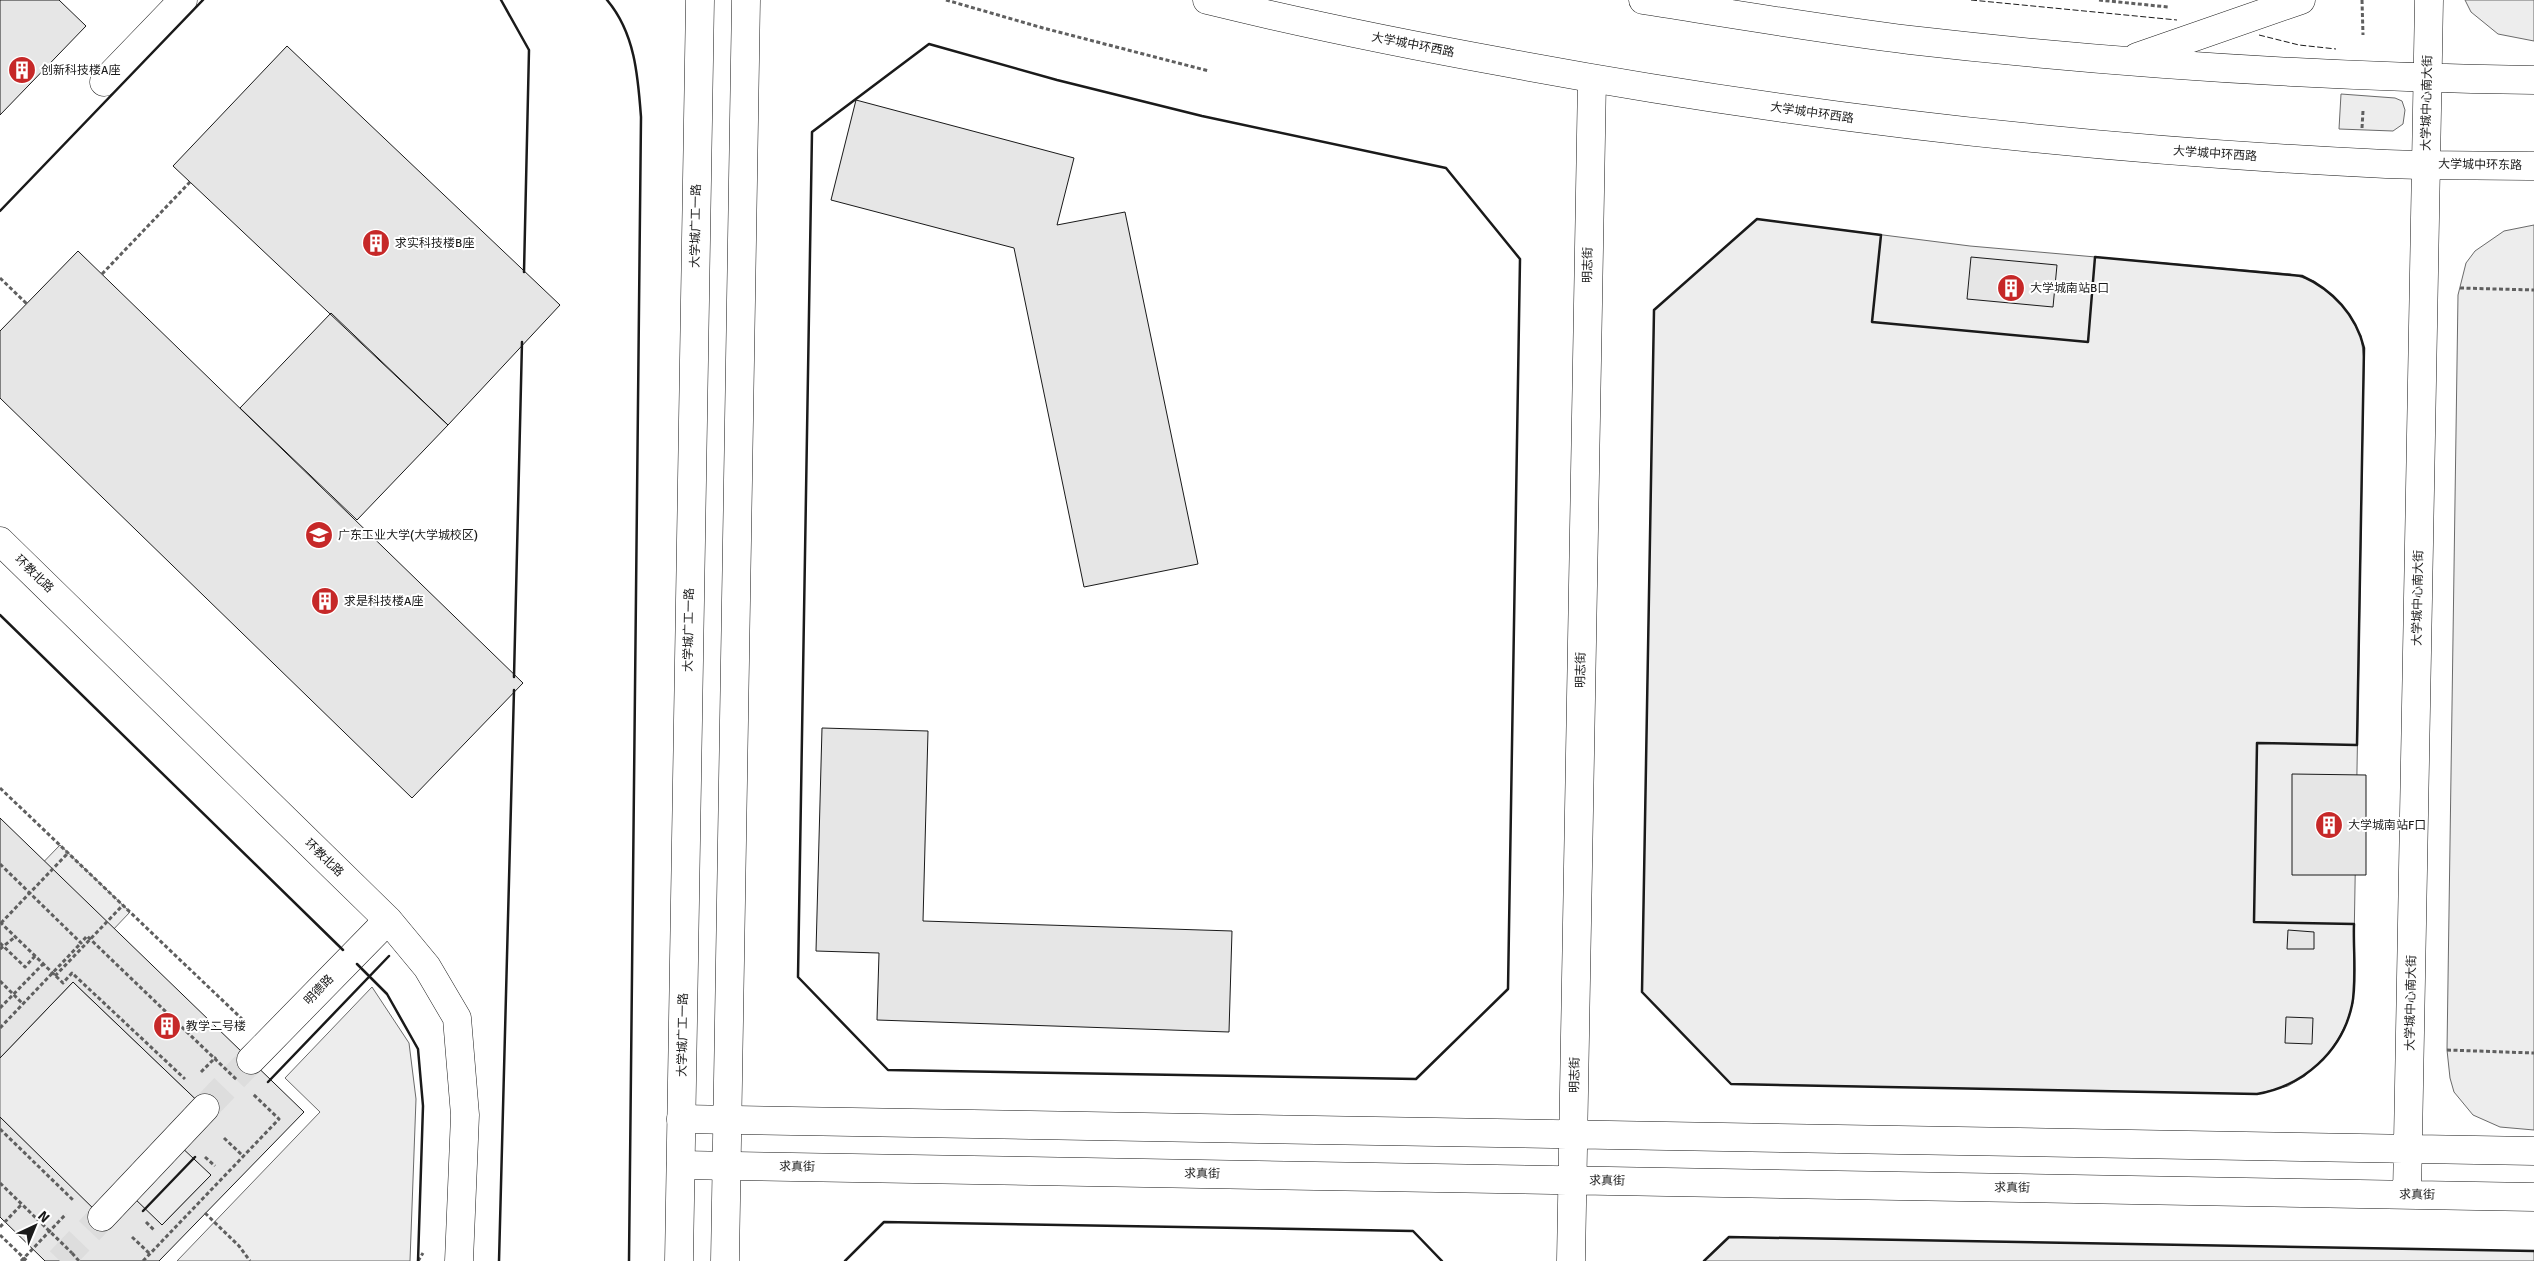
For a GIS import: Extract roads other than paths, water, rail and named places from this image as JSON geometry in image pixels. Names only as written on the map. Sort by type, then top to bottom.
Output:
[{"type":"street","points":[[104,82],[183,0]]},
{"type":"street","name":"大学城广工一路","points":[[679,1261],[700,0]]},
{"type":"street","points":[[725,1261],[746,0]]},
{"type":"street","name":"大学城中环西路","points":[[1207,0],[1310,25],[1592,79],[1762,106],[2026,138],[2247,156],[2426,164]]},
{"type":"street","points":[[1643,0],[1909,40],[2125,61],[2324,75],[2534,80]]},
{"type":"street","points":[[2125,61],[2301,0]]},
{"type":"street","name":"大学城中心南大街","points":[[2407,1195],[2429,0]]},
{"type":"street","name":"明志街","points":[[1571,1261],[1592,79]]},
{"type":"street","name":"大学城中环东路","points":[[2426,164],[2534,166]]},
{"type":"street","name":"环教北路","points":[[0,541],[388,920],[427,967],[457,1018],[464,1116],[459,1261]]},
{"type":"street","name":"明德路","points":[[252,1061],[388,920]]},
{"type":"street","points":[[102,1217],[204,1108]]},
{"type":"street","points":[[681,1119],[2534,1151]]},
{"type":"street","name":"求真街","points":[[680,1165],[2534,1197]]},
{"type":"tunnel","points":[[205,1108],[251,1060]]},
{"type":"tunnel","points":[[60,1261],[102,1217]]},
{"type":"place","name":"创新科技楼A座","points":[[22,70]]},
{"type":"place","name":"求实科技楼B座","points":[[376,243]]},
{"type":"place","name":"大学城南站B口","points":[[2011,288]]},
{"type":"place","name":"广东工业大学(大学城校区)","points":[[319,535]]},
{"type":"place","name":"求是科技楼A座","points":[[325,601]]},
{"type":"place","name":"大学城南站F口","points":[[2329,825]]},
{"type":"place","name":"教学二号楼","points":[[167,1026]]}]
